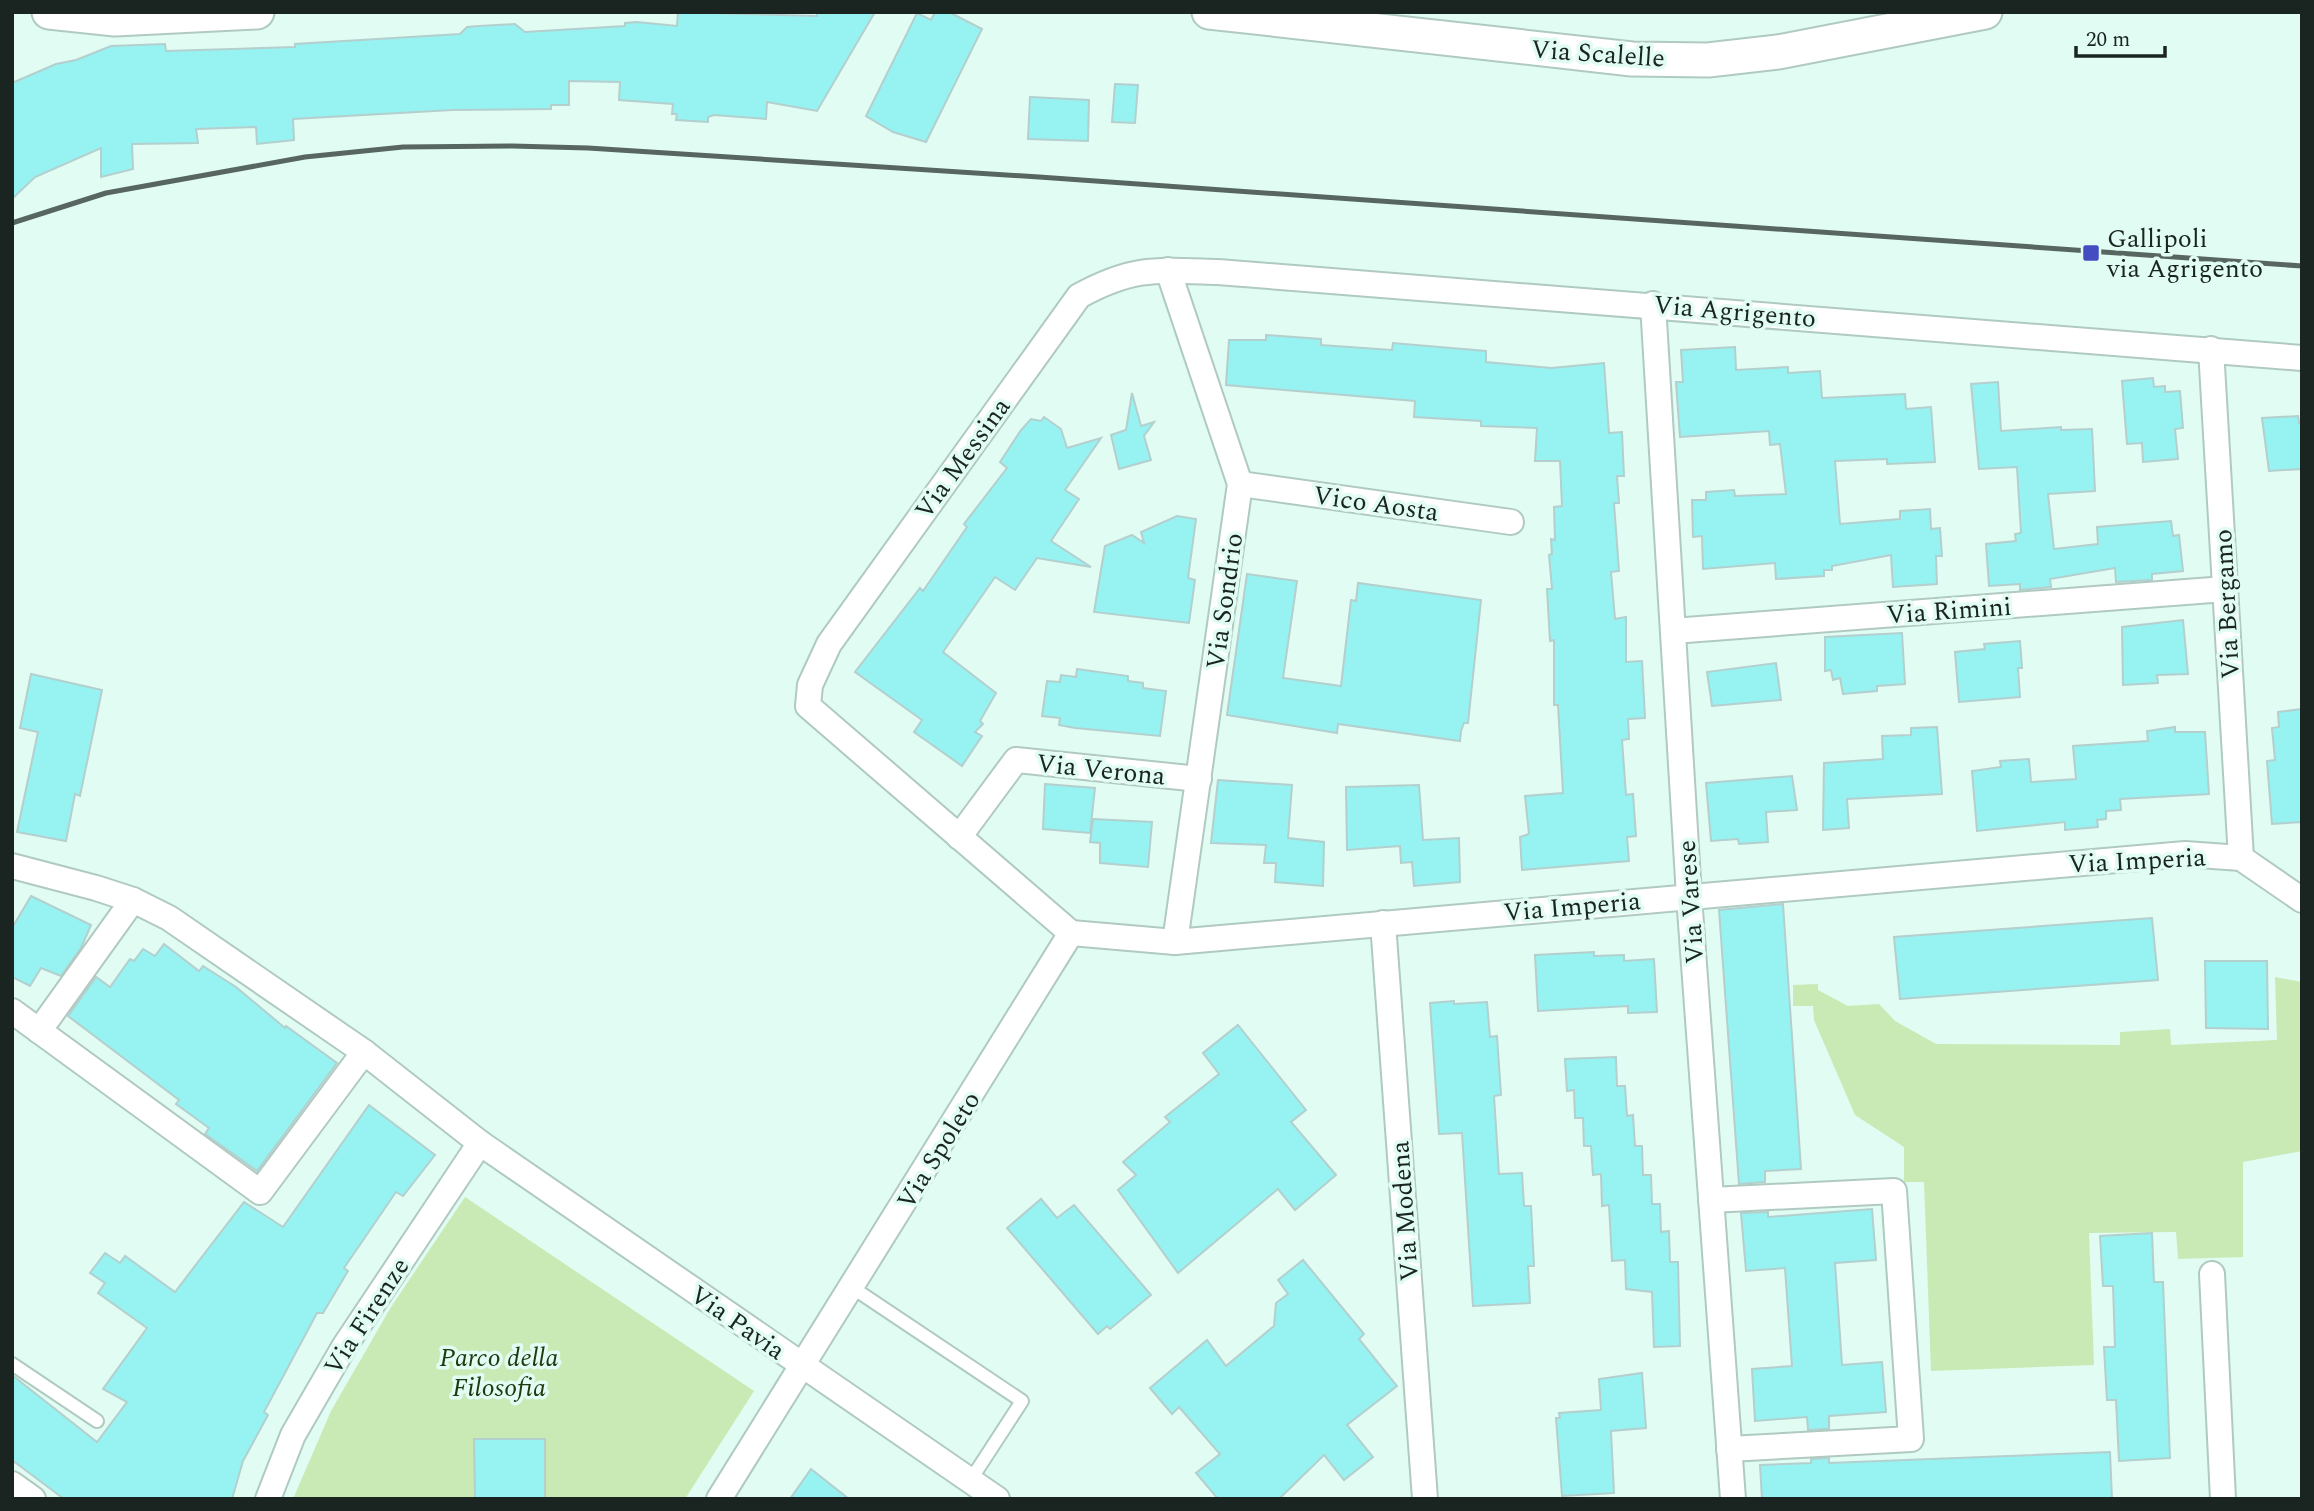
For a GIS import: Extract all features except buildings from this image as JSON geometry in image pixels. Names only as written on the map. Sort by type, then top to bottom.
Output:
[{"type":"main road","points":[[49,12],[115,19],[257,12]]},
{"type":"main road","name":"Via Scalelle","points":[[1209,12],[1632,58],[1708,60],[1778,52],[1985,12]]},
{"type":"street","name":"Via Messina","points":[[959,837],[808,706],[810,685],[829,644],[1079,296],[1112,278],[1146,270],[1168,270]]},
{"type":"street","name":"Via Agrigento","points":[[1168,270],[1653,304],[2302,358]]},
{"type":"street","name":"Via Sondrio","points":[[1168,270],[1240,484],[1175,942]]},
{"type":"street","name":"Via Varese","points":[[1653,304],[1689,895],[1733,1499]]},
{"type":"street","name":"Via Bergamo","points":[[2211,349],[2241,858]]},
{"type":"street","name":"Vico Aosta","points":[[1240,484],[1511,522]]},
{"type":"street","name":"Via Rimini","points":[[1673,631],[2225,589]]},
{"type":"street","name":"Via Verona","points":[[959,837],[1016,760],[1199,779]]},
{"type":"street","points":[[959,837],[1071,933]]},
{"type":"street","name":"Via Imperia","points":[[1071,933],[1175,942],[1689,895],[2185,854],[2241,858]]},
{"type":"street","points":[[2241,858],[2302,900]]},
{"type":"street","name":"Via Pavia","points":[[12,866],[55,875],[133,901],[169,918],[364,1052],[480,1143],[997,1499]]},
{"type":"street","points":[[39,1031],[133,901]]},
{"type":"street","name":"Via Modena","points":[[1383,923],[1425,1499]]},
{"type":"street","name":"Via Spoleto","points":[[719,1499],[801,1365],[853,1288],[1071,933]]},
{"type":"street","points":[[12,1011],[260,1192],[364,1052]]},
{"type":"street","name":"Via Firenze","points":[[268,1499],[293,1435],[344,1347],[480,1143]]},
{"type":"street","points":[[1711,1200],[1894,1191],[1911,1439],[1729,1449]]},
{"type":"street","points":[[2212,1274],[2223,1499]]},
{"type":"street","points":[[12,1484],[33,1499]]},
{"type":"lane","points":[[853,1288],[1022,1401],[970,1481]]},
{"type":"lane","points":[[12,1364],[97,1422]]},
{"type":"green space","points":[[2275,977],[2302,982],[2302,1151],[2243,1162],[2243,1257],[2178,1259],[2176,1232],[2089,1233],[2094,1365],[1931,1371],[1924,1182],[1904,1182],[1904,1147],[1855,1115],[1814,1020],[1813,1006],[1793,1006],[1793,985],[1818,984],[1818,990],[1848,1006],[1879,1004],[1895,1021],[1936,1044],[2120,1045],[2120,1032],[2170,1029],[2171,1045],[2277,1040]]},
{"type":"green space","name":"Parco della Filosofia","points":[[465,1197],[754,1391],[685,1499],[293,1499],[331,1411],[391,1307]]},
{"type":"railway","points":[[12,223],[106,193],[305,157],[403,147],[512,146],[588,148],[1039,177],[2302,266]]},
{"type":"place","name":"Gallipoli via Agrigento","points":[[2091,253]]}]
